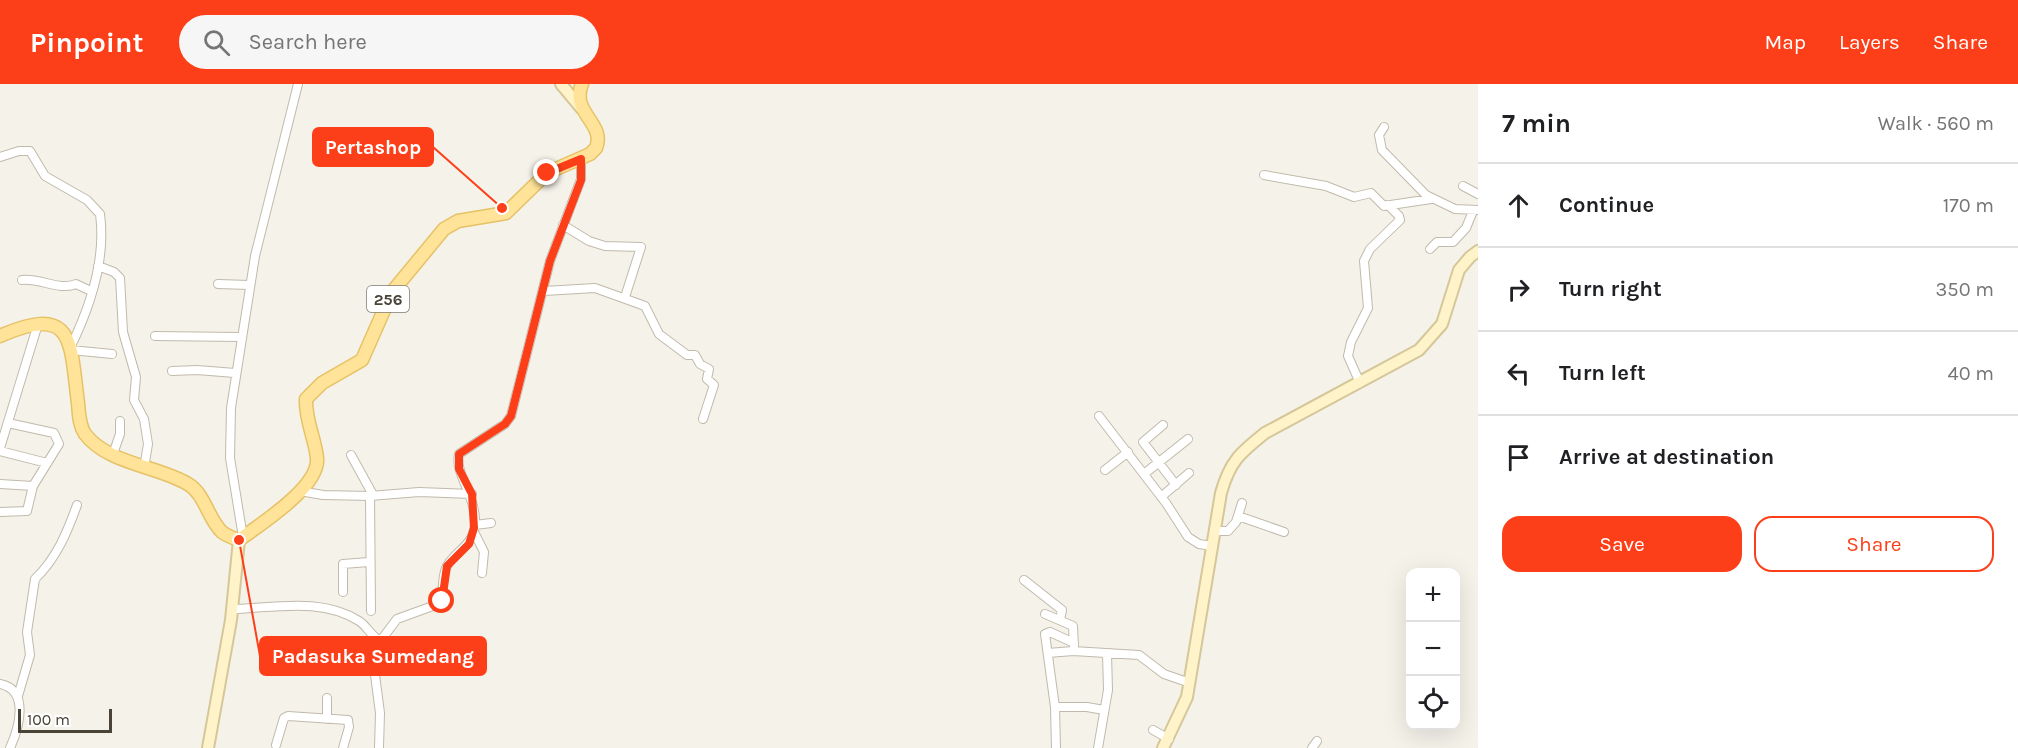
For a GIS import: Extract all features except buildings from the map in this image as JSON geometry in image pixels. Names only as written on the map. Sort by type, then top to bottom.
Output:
[{"type":"main road","points":[[581,86],[580,108],[597,132],[598,143],[593,152],[581,159]]},
{"type":"main road","name":"256","points":[[241,539],[268,520],[300,491],[313,474],[317,459],[307,416],[306,399],[316,386],[362,360],[392,292],[432,242],[450,224],[506,213],[547,173],[581,159]]},
{"type":"main road","points":[[0,336],[39,322],[52,323],[60,328],[71,348],[82,429],[91,439],[113,454],[187,483],[203,501],[222,531],[241,539]]},
{"type":"street","points":[[208,748],[232,609],[241,539],[230,458],[231,408],[235,373],[249,285],[266,205],[298,84]]},
{"type":"street","points":[[561,84],[581,86]]},
{"type":"street","points":[[561,84],[580,108]]},
{"type":"street","points":[[1384,127],[1379,140],[1384,153],[1431,199],[1455,209],[1475,210]]},
{"type":"street","points":[[0,157],[19,151],[30,151],[45,176],[87,200],[97,209],[101,227],[98,266],[71,348],[112,354]]},
{"type":"street","points":[[482,573],[484,552],[474,529],[472,494],[459,469],[459,454],[505,424],[511,416],[550,261],[581,180],[581,159]]},
{"type":"street","points":[[1264,175],[1326,186],[1354,196],[1371,193],[1381,204],[1431,199]]},
{"type":"street","points":[[1430,249],[1437,242],[1453,242],[1466,228],[1475,210],[1478,195],[1463,186]]},
{"type":"street","points":[[1360,383],[1349,360],[1349,350],[1368,308],[1363,269],[1365,256],[1400,220],[1388,205]]},
{"type":"street","points":[[563,225],[588,241],[608,247],[641,248],[627,297]]},
{"type":"street","points":[[1153,730],[1166,743],[1191,683],[1212,546],[1227,472],[1243,450],[1279,425],[1419,350],[1433,337],[1442,324],[1459,270],[1470,257],[1478,252]]},
{"type":"street","points":[[98,266],[120,276],[123,332],[136,377],[134,400],[144,419],[148,444],[144,468]]},
{"type":"street","points":[[22,280],[32,279],[69,287],[76,284],[91,291]]},
{"type":"street","points":[[218,284],[249,285]]},
{"type":"street","points":[[544,291],[586,287],[627,297],[647,308],[661,337],[687,355],[695,355],[699,363],[709,369],[707,379],[714,385],[703,419]]},
{"type":"street","points":[[39,322],[0,449],[47,463]]},
{"type":"street","points":[[155,336],[240,337]]},
{"type":"street","points":[[172,371],[197,369],[235,373]]},
{"type":"street","points":[[1099,416],[1128,452],[1188,537],[1199,544],[1212,546]]},
{"type":"street","points":[[113,454],[120,434],[120,421]]},
{"type":"street","points":[[0,512],[26,512],[33,486],[58,448],[56,434],[8,423]]},
{"type":"street","points":[[1163,425],[1143,442],[1176,485]]},
{"type":"street","points":[[1144,474],[1188,439]]},
{"type":"street","points":[[1105,470],[1128,452]]},
{"type":"street","points":[[351,455],[372,495],[369,562],[371,611]]},
{"type":"street","points":[[1161,497],[1189,473]]},
{"type":"street","points":[[0,484],[33,486]]},
{"type":"street","points":[[300,491],[323,495],[419,492],[472,494]]},
{"type":"street","points":[[1215,531],[1226,533],[1238,516],[1242,503]]},
{"type":"street","points":[[10,748],[18,725],[18,696],[30,656],[27,632],[35,579],[45,571],[63,541],[77,505]]},
{"type":"street","points":[[1238,516],[1284,532]]},
{"type":"street","points":[[474,529],[491,523]]},
{"type":"street","points":[[379,748],[380,713],[371,657],[379,640],[400,617],[441,603],[447,566],[469,544],[474,529]]},
{"type":"street","points":[[343,592],[343,564],[369,562]]},
{"type":"street","points":[[1024,580],[1062,610],[1060,620]]},
{"type":"street","points":[[232,609],[321,606],[358,620],[367,632],[379,640]]},
{"type":"street","points":[[1045,614],[1074,627],[1074,647]]},
{"type":"street","points":[[1056,748],[1055,707],[1046,632],[1074,647],[1107,654],[1143,656],[1164,674],[1191,683]]},
{"type":"street","points":[[1048,653],[1074,647]]},
{"type":"street","points":[[1098,748],[1108,690],[1107,654]]},
{"type":"street","points":[[0,684],[11,687],[18,696]]},
{"type":"street","points":[[327,698],[327,719]]},
{"type":"street","points":[[1055,707],[1087,706],[1104,710]]},
{"type":"street","points":[[276,745],[285,717],[348,721],[349,727],[343,748]]},
{"type":"place","name":"Pertashop","points":[[502,208]]},
{"type":"place","name":"Padasuka Sumedang","points":[[239,540]]},
{"type":"route","points":[[442,601],[447,566],[469,544],[474,528],[475,513],[472,494],[459,469],[457,461],[459,454],[463,449],[505,424],[511,416],[550,261],[581,180],[581,159],[547,173]]}]
